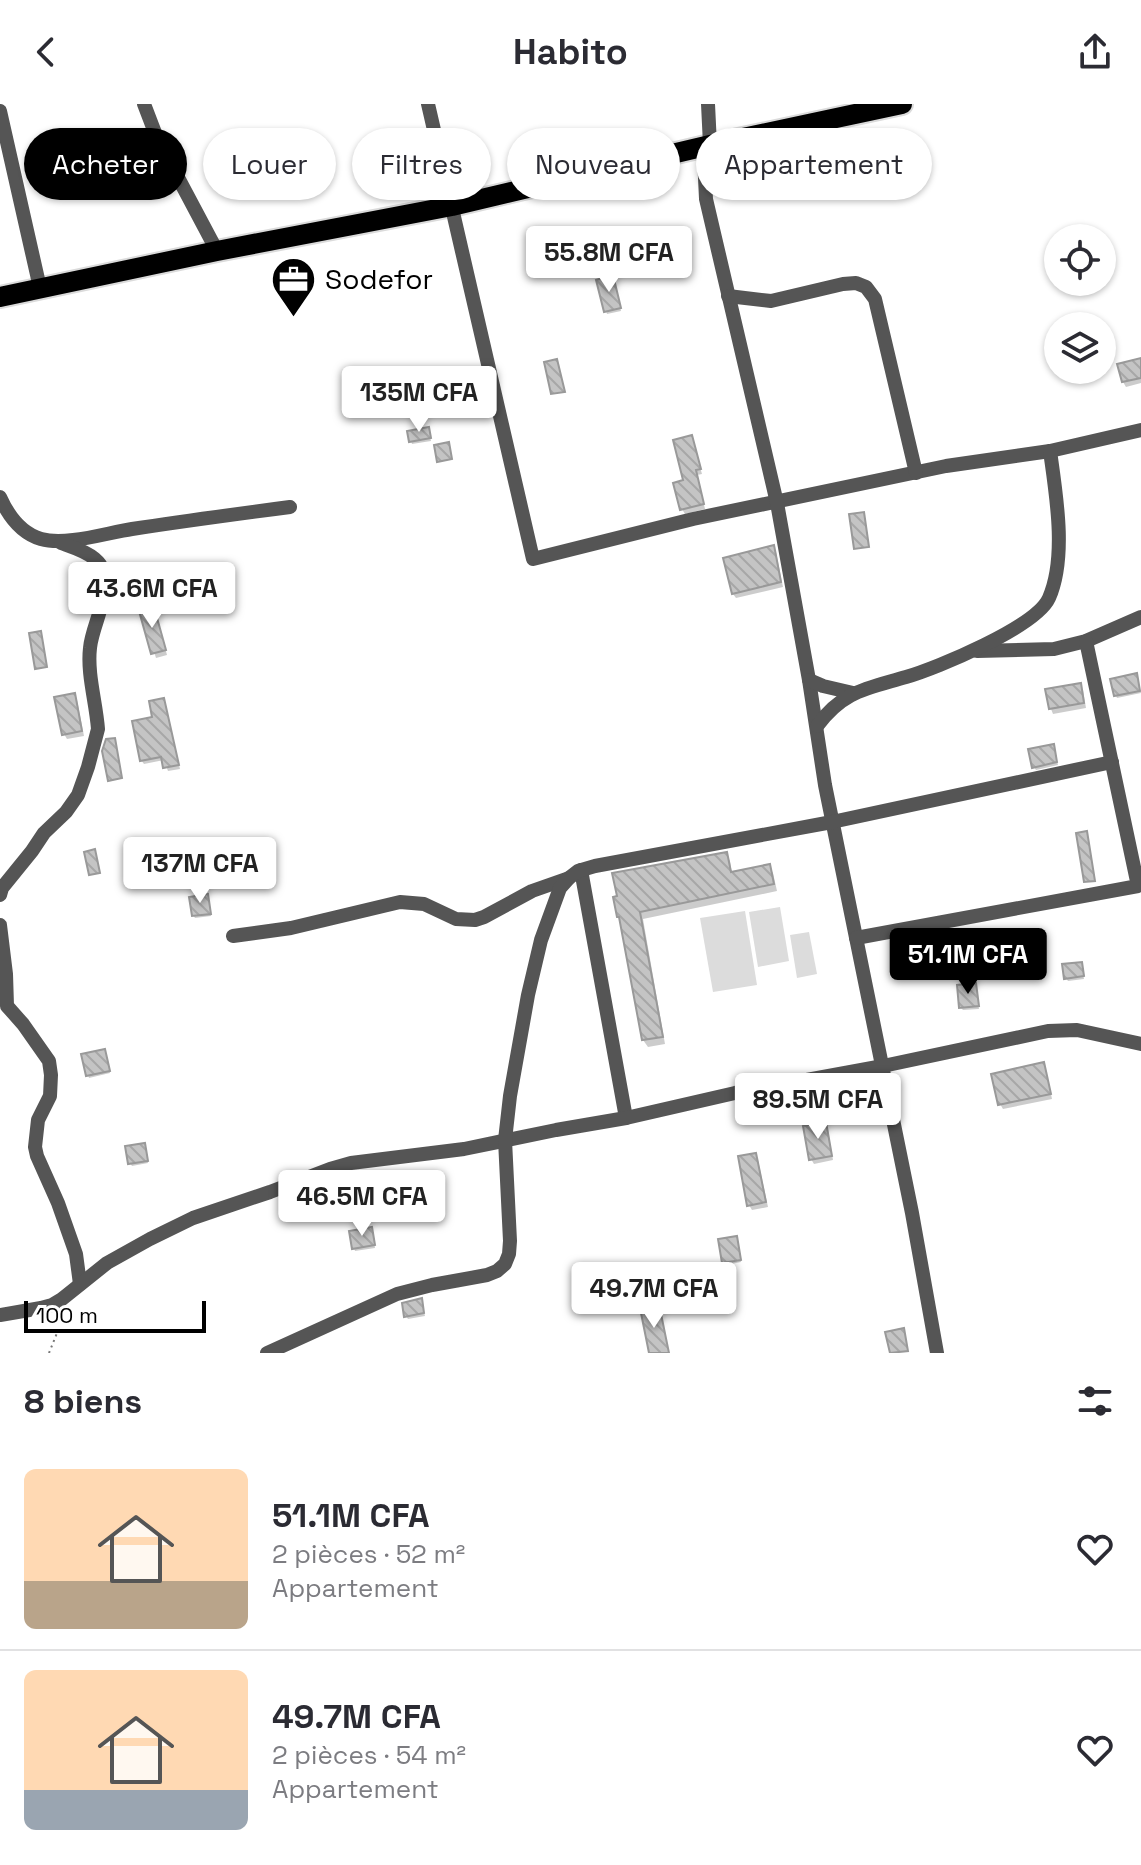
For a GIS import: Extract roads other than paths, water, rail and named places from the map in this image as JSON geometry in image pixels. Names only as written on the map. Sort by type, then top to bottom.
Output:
[{"type":"main road","points":[[790,128],[902,104]]},
{"type":"main road","points":[[0,297],[452,206],[696,148]]},
{"type":"street","points":[[144,104],[157,138],[217,251]]},
{"type":"street","points":[[428,104],[533,559],[693,519],[946,466],[1050,451],[1141,430]]},
{"type":"street","points":[[708,104],[709,128]]},
{"type":"street","points":[[0,111],[40,288]]},
{"type":"street","points":[[706,200],[777,503],[832,822],[883,1066],[937,1353]]},
{"type":"street","points":[[728,296],[771,301],[843,284],[856,283],[866,287],[875,299],[916,473]]},
{"type":"street","points":[[817,726],[835,705],[853,693],[919,673],[973,651],[1037,613],[1049,600],[1056,571],[1058,539],[1050,451]]},
{"type":"street","points":[[0,895],[2,888],[44,833],[78,795],[96,741],[98,729],[89,651],[104,596],[105,576],[102,567],[88,554],[27,532],[2,506]]},
{"type":"street","points":[[61,543],[131,529],[290,507]]},
{"type":"street","points":[[973,651],[1054,649],[1086,641],[1141,617]]},
{"type":"street","points":[[856,938],[1138,886],[1086,641]]},
{"type":"street","points":[[809,680],[853,693]]},
{"type":"street","points":[[233,936],[291,928],[400,902],[424,904],[456,919],[475,920],[532,891],[575,874],[634,858],[832,822],[1112,762]]},
{"type":"street","points":[[575,874],[626,1118]]},
{"type":"street","points":[[267,1353],[397,1294],[487,1275],[505,1264],[509,1254],[505,1140],[519,1043],[541,940],[560,888],[575,874]]},
{"type":"street","points":[[0,925],[6,974],[3,1006],[23,1024],[49,1061],[50,1096],[38,1120],[35,1147],[73,1246],[80,1284]]},
{"type":"street","points":[[0,1315],[52,1305],[107,1263],[213,1210],[362,1161],[447,1152],[1048,1031],[1077,1030],[1141,1044]]},
{"type":"place","name":"Sodefor","points":[[294,318]]}]
